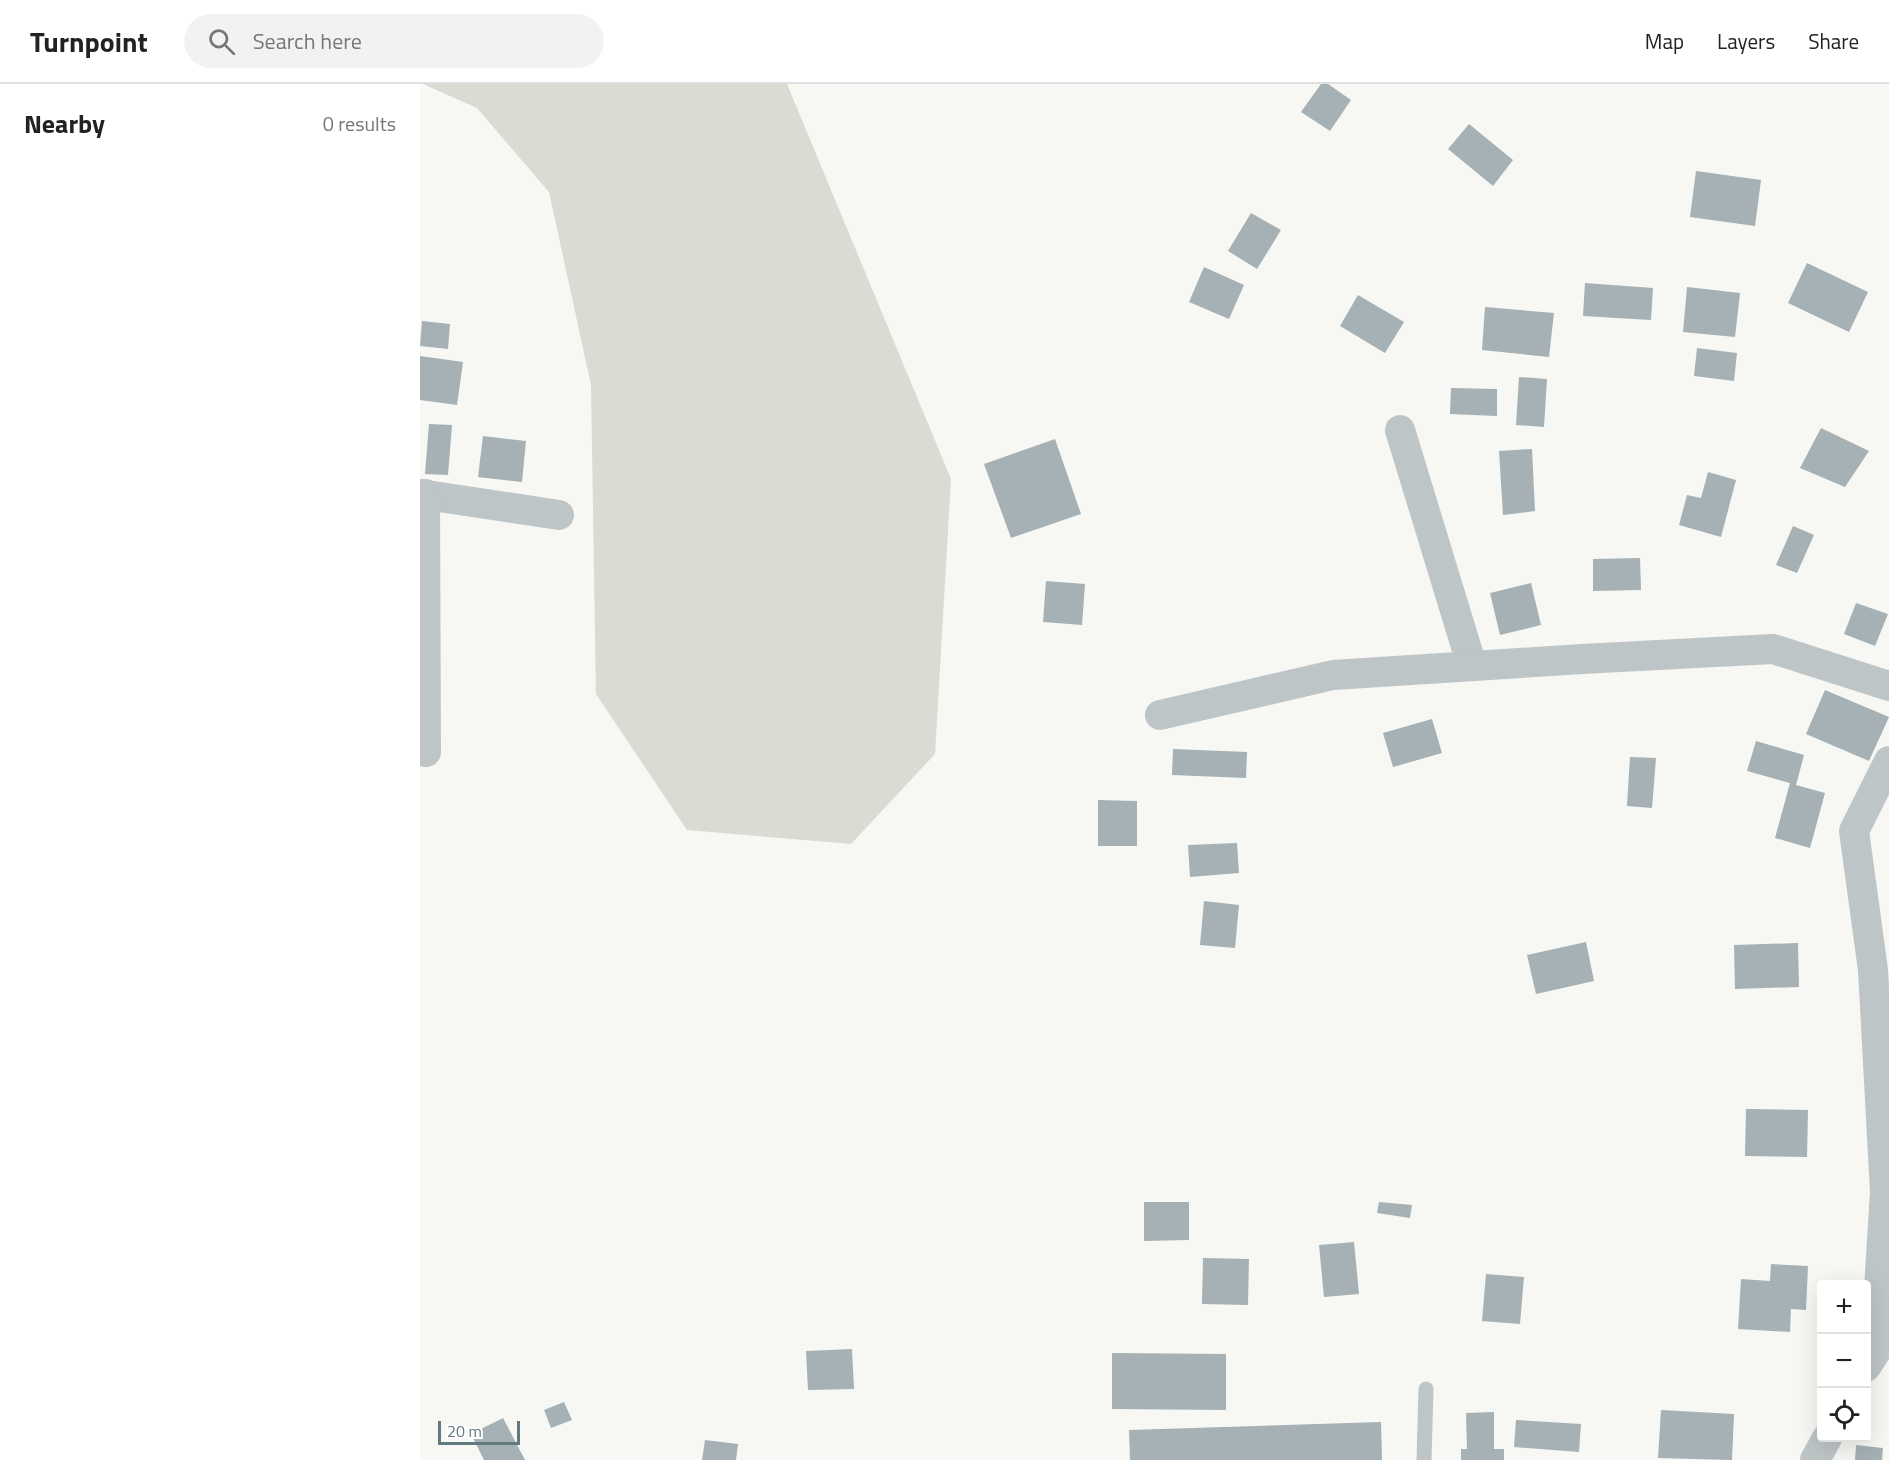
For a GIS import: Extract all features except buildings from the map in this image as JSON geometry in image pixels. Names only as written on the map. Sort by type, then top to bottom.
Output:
[{"type":"street","points":[[1400,430],[1472,666]]},
{"type":"street","points":[[426,752],[423,494],[559,515]]},
{"type":"street","points":[[1160,715],[1333,675],[1773,649],[1889,686]]},
{"type":"street","points":[[1871,1359],[1875,1353],[1885,1192],[1873,970],[1854,831],[1889,760]]},
{"type":"street","points":[[1815,1460],[1824,1442]]},
{"type":"lane","points":[[1424,1460],[1426,1389]]},
{"type":"shaded area","points":[[423,84],[787,84],[951,479],[935,754],[851,844],[687,830],[596,694],[591,385],[549,192],[477,108]]}]
